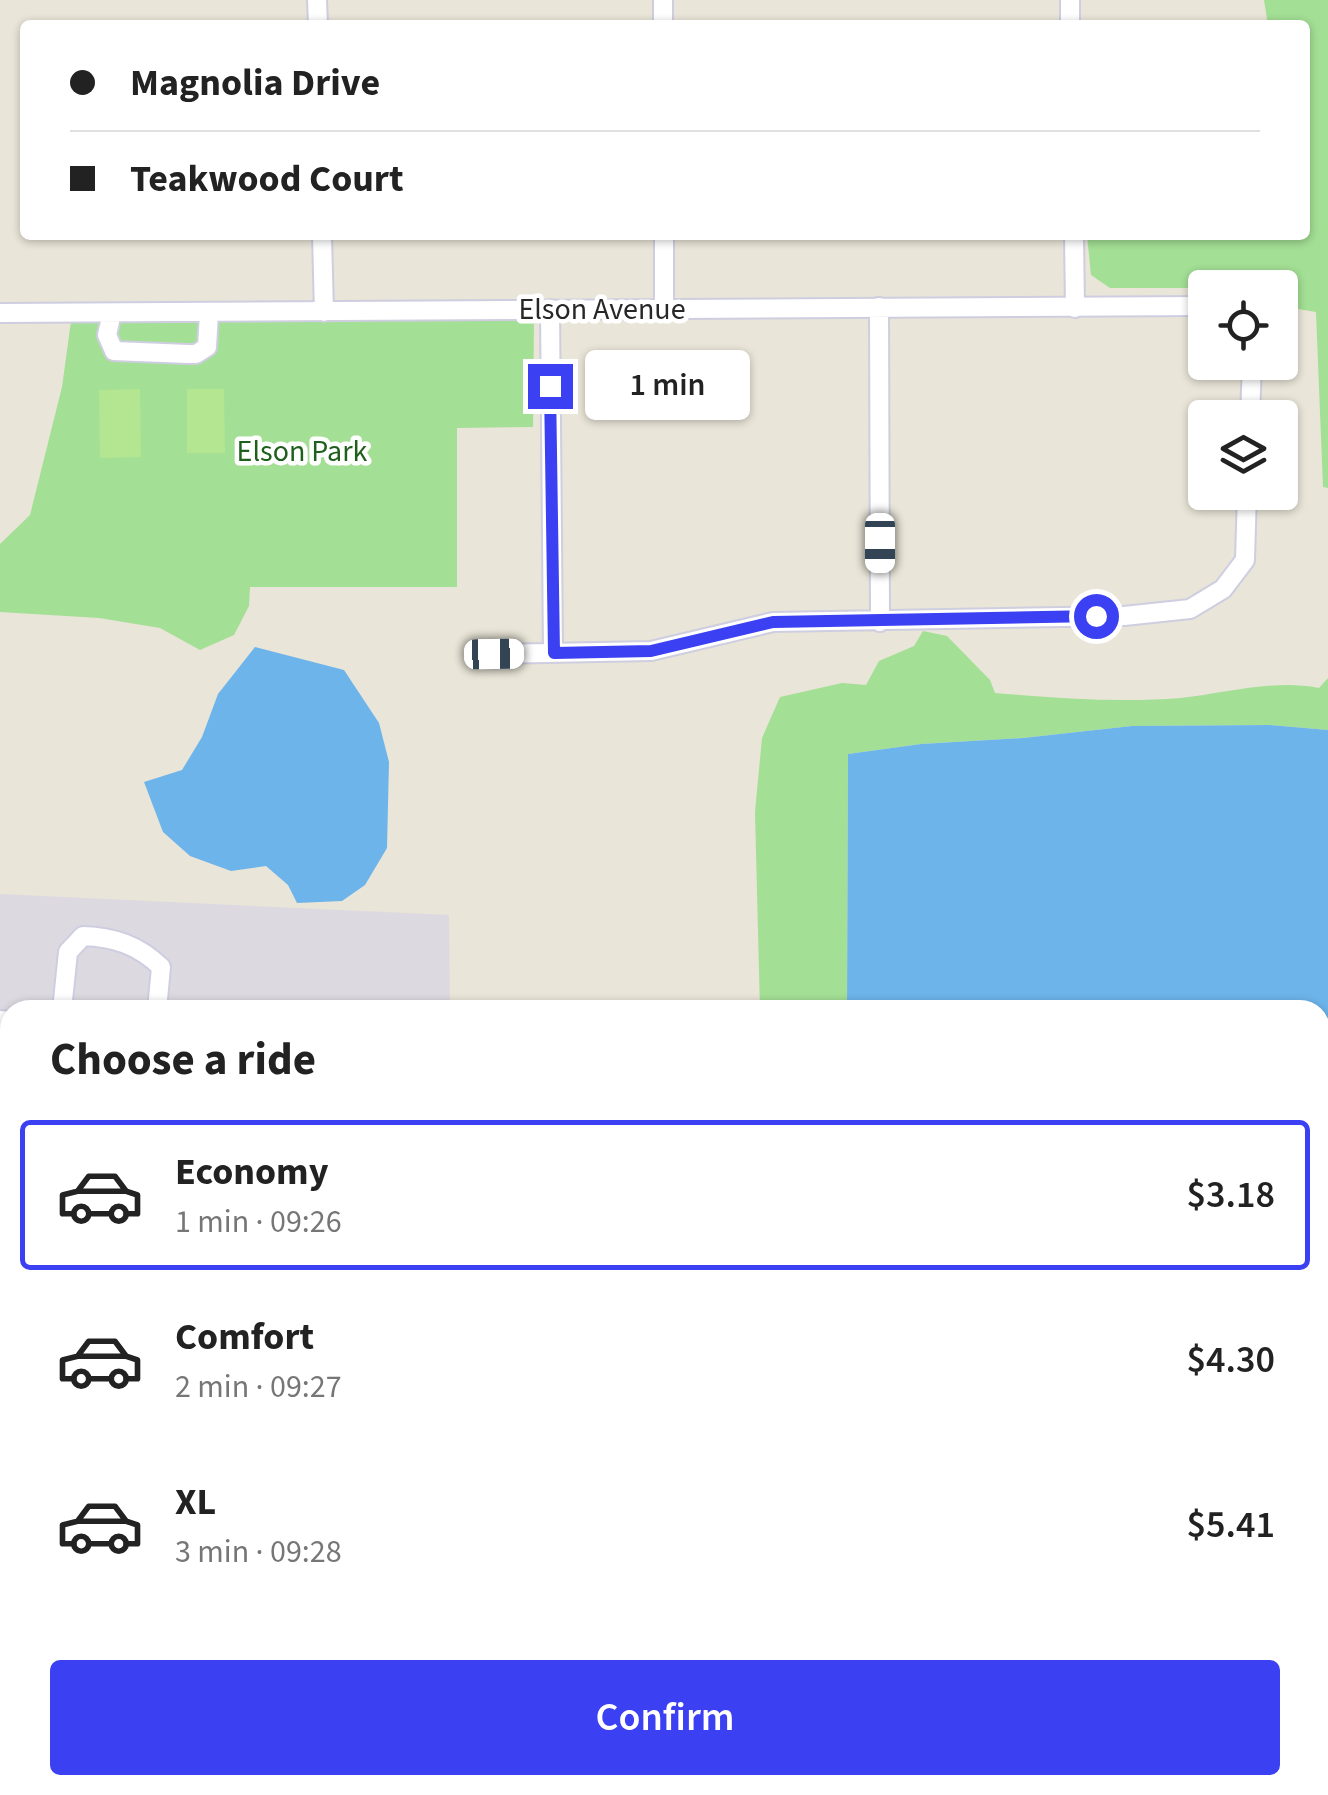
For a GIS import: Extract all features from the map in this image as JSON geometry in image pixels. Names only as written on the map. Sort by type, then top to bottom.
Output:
[{"type":"street","points":[[322,240],[324,312]]},
{"type":"street","points":[[664,240],[664,309]]},
{"type":"street","points":[[1074,240],[1075,308]]},
{"type":"street","name":"Elson Avenue","points":[[0,313],[1188,306]]},
{"type":"street","points":[[879,307],[880,622]]},
{"type":"street","points":[[550,309],[554,653]]},
{"type":"street","points":[[112,312],[107,336],[114,351],[172,354],[196,354],[206,347],[209,313]]},
{"type":"street","points":[[494,654],[651,651],[773,622],[1158,615],[1190,610],[1223,590],[1245,560],[1246,510]]},
{"type":"street","points":[[63,1000],[68,952],[83,936],[112,936],[149,956],[161,968],[159,1000]]},
{"type":"shaded area","points":[[0,894],[449,915],[450,1000],[0,1000]]},
{"type":"green space","points":[[1264,0],[1328,0],[1328,488],[1323,487],[1316,312],[1298,309],[1298,270],[1188,270],[1188,288],[1110,288],[1091,275],[1088,240],[1310,240],[1310,20],[1267,20]]},
{"type":"green space","name":"Elson Park","points":[[72,314],[534,315],[533,427],[457,428],[457,587],[250,587],[249,606],[234,635],[200,650],[160,628],[99,618],[0,612],[0,544],[30,515],[62,387]]},
{"type":"green space","points":[[140,389],[141,457],[100,458],[99,390]]},
{"type":"green space","points":[[187,389],[224,389],[225,453],[187,453]]},
{"type":"green space","points":[[923,631],[947,636],[990,680],[995,693],[1088,699],[1181,698],[1267,686],[1319,688],[1328,678],[1328,730],[1269,725],[1132,726],[848,754],[847,1000],[760,1000],[755,812],[762,738],[780,697],[842,683],[866,685],[879,661],[914,646]]},
{"type":"water","points":[[255,647],[344,670],[379,723],[389,762],[387,848],[365,885],[342,901],[297,903],[288,885],[266,866],[231,871],[190,856],[163,832],[144,782],[182,770],[202,737],[218,694]]},
{"type":"water","points":[[1269,725],[1328,730],[1328,1000],[847,1000],[848,754],[1132,726]]},
{"type":"route","points":[[550,386],[554,653],[651,651],[773,622],[1096,616]]}]
